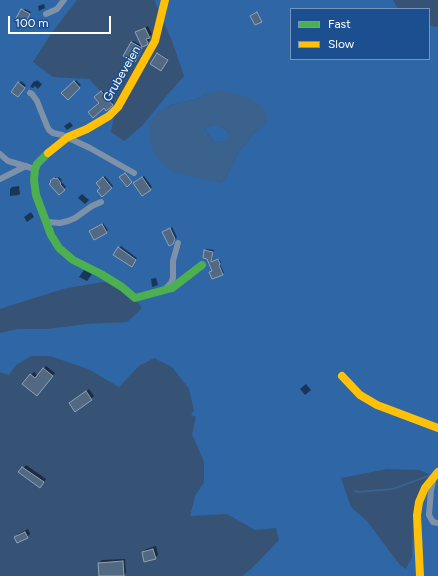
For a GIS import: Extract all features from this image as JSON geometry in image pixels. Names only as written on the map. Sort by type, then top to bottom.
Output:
[{"type":"street","points":[[46,14],[57,9],[64,0]]},
{"type":"street","name":"Grubeveien","points":[[35,169],[37,164],[48,152],[68,137],[87,129],[109,116],[118,107],[154,41],[165,0]]},
{"type":"street","points":[[30,93],[37,102],[46,126],[50,130],[90,148],[134,173]]},
{"type":"street","points":[[0,154],[8,161],[35,169],[34,180],[36,195],[46,223],[59,248],[73,260],[101,274],[122,287],[135,298],[172,288],[202,265]]},
{"type":"street","points":[[0,179],[26,166]]},
{"type":"street","points":[[46,223],[68,221],[101,202]]},
{"type":"street","points":[[164,290],[171,283],[173,278],[173,261],[178,243]]},
{"type":"street","points":[[342,376],[360,395],[377,405],[438,428]]},
{"type":"street","points":[[436,474],[431,490],[429,515],[433,522],[438,523]]},
{"type":"street","points":[[420,576],[417,515],[419,502],[425,488],[436,474]]},
{"type":"shaded area","points":[[0,0],[77,0],[51,34],[33,62],[53,77],[89,79],[116,108],[111,132],[124,141],[142,126],[184,76],[172,41],[154,0],[393,0],[397,8],[290,8],[290,60],[430,60],[430,25],[435,27],[438,26],[438,576],[242,576],[252,568],[279,540],[276,528],[255,530],[227,514],[190,516],[195,496],[204,482],[204,462],[192,434],[196,417],[191,415],[194,410],[189,389],[172,367],[154,358],[139,366],[119,387],[88,369],[50,356],[31,356],[16,365],[9,375],[0,372],[0,333],[17,329],[47,329],[86,324],[127,322],[142,308],[123,285],[103,282],[63,289],[0,309]],"holes":[[[206,94],[267,122],[254,133],[238,153],[227,176],[221,183],[210,180],[158,112],[171,105],[195,100]],[[387,469],[419,470],[433,476],[428,493],[416,508],[413,521],[412,557],[406,569],[400,565],[367,521],[351,507],[341,478]]]},
{"type":"shaded area","points":[[218,90],[244,96],[261,105],[267,114],[267,122],[254,133],[238,153],[227,176],[221,183],[175,173],[155,156],[150,142],[150,122],[158,112],[171,105],[195,100]],"holes":[[[219,126],[227,130],[228,138],[225,142],[214,141],[207,133],[205,128]]]},
{"type":"shaded area","points":[[219,126],[227,130],[229,138],[225,142],[214,141],[207,133],[205,128]]},
{"type":"building","points":[[21,9],[30,14],[24,25],[15,20]]},
{"type":"building","points":[[257,12],[262,22],[255,25],[250,16]]},
{"type":"building","points":[[145,28],[150,38],[146,39],[148,43],[147,45],[142,47],[135,32]]},
{"type":"building","points":[[131,42],[142,48],[135,62],[123,56]]},
{"type":"building","points":[[157,53],[168,60],[161,71],[150,64]]},
{"type":"building","points":[[74,81],[80,88],[68,100],[61,93]]},
{"type":"building","points":[[18,82],[25,88],[18,97],[11,92]]},
{"type":"building","points":[[101,91],[113,105],[106,111],[104,108],[93,118],[88,112],[99,103],[94,97]]},
{"type":"building","points":[[125,173],[132,182],[127,187],[119,177]]},
{"type":"building","points":[[103,177],[112,188],[102,197],[97,191],[100,188],[96,183]]},
{"type":"building","points":[[142,177],[151,190],[142,196],[133,183]]},
{"type":"building","points":[[54,178],[57,178],[65,190],[59,195],[49,184]]},
{"type":"building","points":[[102,224],[107,233],[94,240],[89,231]]},
{"type":"building","points":[[170,228],[175,239],[173,244],[169,246],[162,232]]},
{"type":"building","points":[[118,247],[136,260],[132,267],[113,255]]},
{"type":"building","points":[[204,250],[213,252],[211,262],[218,259],[223,275],[212,279],[209,272],[212,271],[207,259],[203,258]]},
{"type":"building","points":[[43,368],[53,376],[37,396],[22,384],[30,374],[35,378]]},
{"type":"building","points":[[86,391],[92,400],[75,412],[69,403]]},
{"type":"building","points":[[22,467],[44,482],[40,488],[18,472]]},
{"type":"building","points":[[25,532],[28,538],[17,543],[14,537]]},
{"type":"building","points":[[153,549],[156,559],[144,562],[142,552]]},
{"type":"building","points":[[123,561],[124,576],[99,576],[98,563]]},
{"type":"waterway","points":[[355,491],[393,489],[433,474]]},
{"type":"traffic: fast","points":[[48,153],[37,164],[35,169],[34,180],[36,195],[51,235],[59,248],[73,260],[101,274],[122,287],[135,298],[172,288],[202,265]]},
{"type":"traffic: slow","points":[[48,153],[68,137],[87,129],[109,116],[118,107],[155,41],[165,0]]},
{"type":"traffic: slow","points":[[342,376],[360,395],[377,405],[438,428]]},
{"type":"traffic: slow","points":[[420,576],[417,515],[419,502],[425,488],[438,472]]}]
